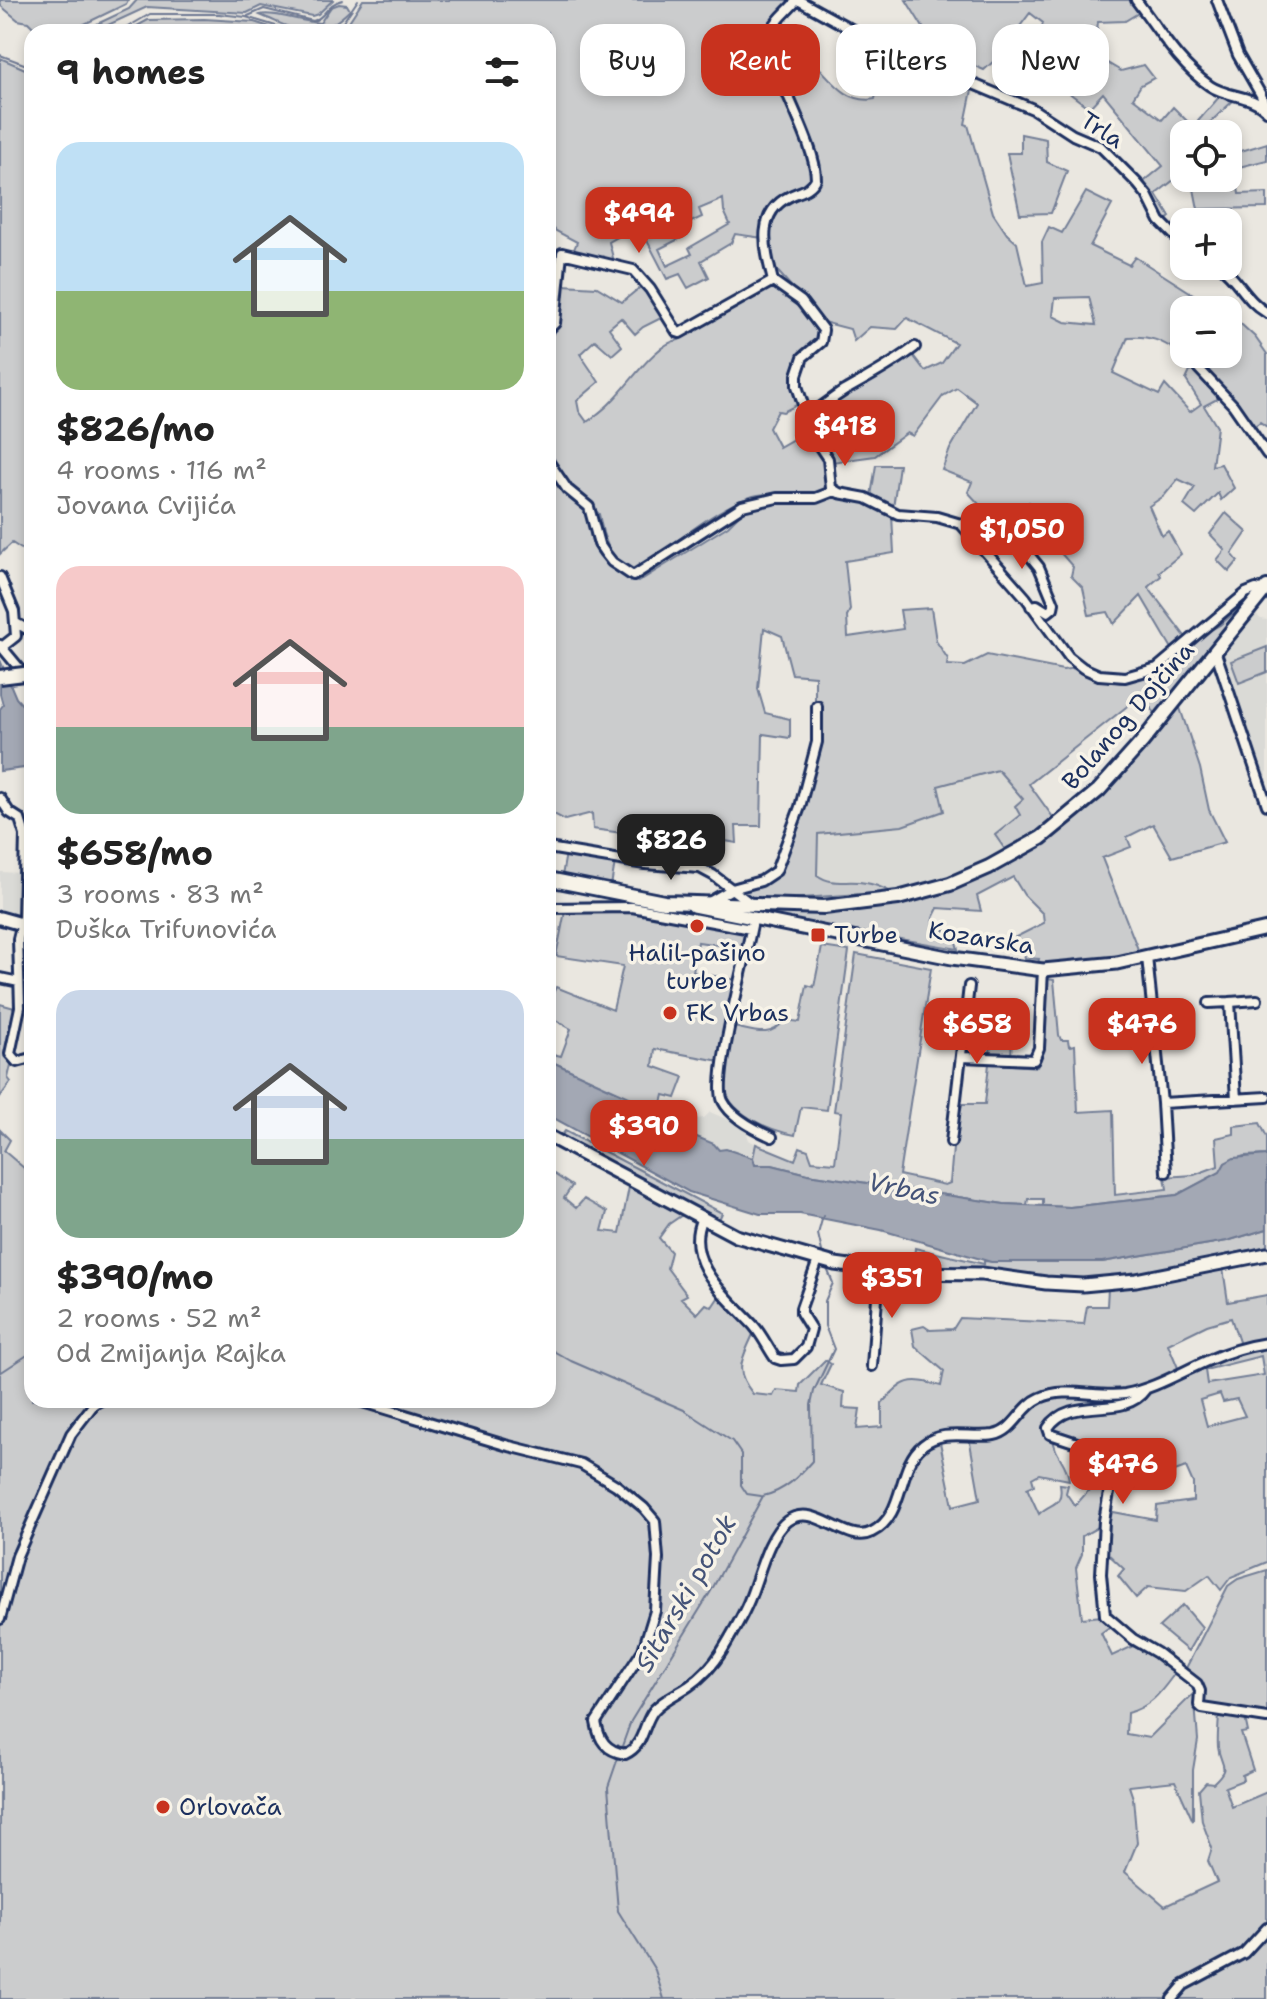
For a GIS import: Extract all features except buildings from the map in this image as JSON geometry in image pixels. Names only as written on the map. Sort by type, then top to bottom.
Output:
[{"type":"main road","name":"Bolanog Dojčina","points":[[681,904],[843,906],[898,898],[950,884],[1023,848],[1057,827],[1110,779],[1265,589]]},
{"type":"main road","points":[[0,677],[24,676]]},
{"type":"main road","name":"Kozarska","points":[[556,881],[681,904]]},
{"type":"street","name":"Trla","points":[[797,0],[880,45],[1033,109],[1073,135],[1101,147],[1147,195],[1160,221],[1170,231]]},
{"type":"street","points":[[797,0],[771,31],[770,42],[775,66],[797,110],[813,154],[816,179],[809,188],[775,206],[768,215],[767,244],[773,281],[801,301],[823,330],[823,339],[805,354],[797,375],[799,397],[814,438],[828,459],[829,485],[834,491]]},
{"type":"street","points":[[1136,0],[1184,64],[1205,83],[1221,92],[1248,99],[1266,110]]},
{"type":"street","points":[[1217,0],[1238,55],[1266,110]]},
{"type":"street","points":[[556,313],[562,253],[633,270],[680,333],[773,281]]},
{"type":"street","points":[[1235,280],[1251,302],[1267,313]]},
{"type":"street","points":[[807,416],[896,362],[915,347]]},
{"type":"street","points":[[1198,368],[1233,405],[1267,454]]},
{"type":"street","points":[[556,473],[567,489],[589,507],[599,544],[605,553],[612,562],[633,576],[742,506],[777,498],[816,498],[834,491],[866,498],[898,514],[937,517],[961,524],[1075,663],[1099,675],[1125,677],[1157,668],[1246,593],[1265,589]]},
{"type":"street","points":[[1017,540],[1039,567],[1054,603],[1048,612],[1037,605],[1031,606]]},
{"type":"street","points":[[0,577],[16,623],[16,636],[1,646],[24,671]]},
{"type":"street","points":[[16,623],[24,628]]},
{"type":"street","points":[[1214,650],[1267,805]]},
{"type":"street","points":[[703,904],[732,889],[761,881],[776,871],[800,807],[817,742],[817,706]]},
{"type":"street","points":[[0,798],[9,812],[22,822],[24,833]]},
{"type":"street","points":[[556,849],[645,864],[700,868],[755,906]]},
{"type":"street","name":"Kozarska","points":[[681,904],[752,924],[982,963],[1043,970],[1085,968],[1147,957],[1267,929]]},
{"type":"street","points":[[556,908],[632,907],[752,924],[723,1067],[721,1096],[729,1109],[772,1137]]},
{"type":"street","points":[[0,918],[24,925]]},
{"type":"street","points":[[24,930],[18,939],[20,1010],[10,1054],[17,1062],[24,1060]]},
{"type":"street","points":[[1147,957],[1166,1172]]},
{"type":"street","points":[[962,1057],[1034,1060],[1039,1048],[1043,970]]},
{"type":"street","points":[[0,978],[19,982]]},
{"type":"street","points":[[951,1142],[969,986]]},
{"type":"street","points":[[1209,1003],[1257,1000]]},
{"type":"street","points":[[1230,1002],[1236,1099]]},
{"type":"street","points":[[1162,1103],[1267,1097]]},
{"type":"street","points":[[556,1140],[702,1218],[756,1243],[835,1264],[879,1271],[982,1274],[1046,1283],[1104,1284],[1267,1254]]},
{"type":"street","points":[[702,1218],[695,1244],[699,1257],[718,1287],[754,1326],[775,1358],[794,1359],[809,1341],[811,1329],[801,1308],[818,1260]]},
{"type":"street","points":[[872,1366],[879,1271]]},
{"type":"street","points":[[382,1408],[581,1464],[616,1485],[655,1521],[658,1558],[655,1611],[643,1650],[596,1722],[599,1739],[621,1754],[638,1746],[653,1712],[698,1679],[723,1649],[749,1601],[760,1568],[786,1522],[796,1517],[810,1517],[857,1537],[865,1536],[888,1520],[917,1451],[932,1440],[943,1436],[1004,1432],[1041,1397],[1065,1392],[1122,1394],[1145,1389],[1213,1358],[1267,1343]]},
{"type":"street","points":[[1145,1389],[1131,1403],[1079,1409],[1053,1422],[1048,1428],[1050,1434],[1085,1447],[1109,1477],[1101,1574],[1105,1615],[1122,1626],[1133,1639],[1197,1684],[1202,1708],[1267,1718]]},
{"type":"street","points":[[0,1619],[17,1556],[71,1434],[91,1408]]},
{"type":"street","points":[[1172,1999],[1184,1985],[1244,1953],[1267,1928]]},
{"type":"shaded area","points":[[0,0],[128,0],[126,4],[85,24],[30,24],[18,20],[1,6]]},
{"type":"shaded area","points":[[137,0],[333,0],[312,16],[261,6],[247,13],[147,7],[110,24],[97,24],[129,9]]},
{"type":"shaded area","points":[[363,0],[789,0],[772,24],[701,24],[701,96],[783,96],[810,155],[812,172],[807,185],[781,199],[769,210],[763,226],[763,238],[735,234],[731,243],[701,261],[709,277],[688,288],[680,274],[667,279],[639,225],[609,242],[614,262],[573,252],[577,242],[556,231],[556,24],[347,24]],"holes":[[[723,199],[730,224],[689,248],[692,254],[667,266],[659,249],[683,237],[680,227],[702,217],[699,209]]]},
{"type":"shaded area","points":[[906,0],[1131,0],[1140,12],[1125,21],[1098,24],[1043,24],[1030,13],[1022,24],[992,24],[992,63],[984,70],[976,67],[976,24],[921,24]]},
{"type":"shaded area","points":[[347,5],[350,10],[332,24],[282,24],[260,15],[272,14],[320,23],[331,7]]},
{"type":"shaded area","points":[[204,19],[260,24],[141,24],[148,20]]},
{"type":"shaded area","points":[[0,58],[24,68],[24,551],[12,543],[0,554]]},
{"type":"shaded area","points":[[1109,64],[1121,71],[1144,65],[1154,78],[1141,85],[1133,98],[1162,120],[1173,107],[1186,120],[1170,120],[1170,183],[1156,194],[1170,217],[1164,222],[1141,184],[1163,166],[1105,96],[1109,96]]},
{"type":"shaded area","points":[[820,68],[836,85],[836,96],[875,99],[876,96],[971,96],[965,124],[968,125],[993,213],[1017,243],[1027,286],[1043,283],[1042,242],[1049,227],[1062,233],[1086,192],[1112,205],[1090,246],[1129,265],[1135,257],[1196,296],[1170,296],[1170,347],[1143,337],[1128,337],[1113,373],[1159,395],[1165,385],[1190,412],[1201,404],[1186,380],[1193,368],[1221,397],[1204,406],[1217,427],[1212,466],[1221,464],[1234,488],[1221,500],[1218,493],[1196,515],[1184,505],[1195,487],[1178,479],[1164,496],[1149,506],[1162,536],[1168,531],[1181,554],[1159,572],[1161,576],[1148,587],[1187,639],[1174,652],[1141,596],[1114,624],[1108,612],[1089,615],[1083,588],[1071,576],[1073,567],[1058,550],[1067,537],[1054,513],[1049,518],[1029,502],[1011,520],[995,509],[988,514],[968,492],[972,482],[942,470],[950,449],[977,403],[957,388],[943,396],[913,436],[907,433],[875,456],[832,462],[827,451],[848,430],[830,406],[912,354],[925,371],[942,363],[956,343],[907,318],[897,329],[870,327],[854,341],[850,329],[823,322],[773,266],[770,225],[775,212],[819,186],[821,172],[811,135],[793,96],[820,96]],"holes":[[[1089,297],[1096,325],[1065,322],[1053,316],[1055,298]]]},
{"type":"shaded area","points":[[1073,96],[1100,96],[1089,108]]},
{"type":"shaded area","points":[[1219,97],[1235,99],[1213,120],[1199,120]]},
{"type":"shaded area","points":[[1021,134],[1046,139],[1047,162],[1067,171],[1051,213],[1020,214],[1007,153],[1021,153]]},
{"type":"shaded area","points":[[1267,143],[1267,160],[1242,166],[1242,151]]},
{"type":"shaded area","points":[[1195,192],[1267,193],[1267,208],[1198,208]]},
{"type":"shaded area","points":[[563,285],[597,287],[622,302],[643,285],[663,317],[635,334],[621,318],[609,328],[622,346],[612,355],[595,340],[580,354],[599,382],[577,401],[579,411],[587,422],[609,404],[661,348],[771,288],[777,289],[808,316],[820,335],[799,354],[794,390],[797,405],[783,412],[778,411],[769,428],[779,447],[809,430],[825,459],[826,491],[809,495],[767,494],[744,499],[712,516],[636,571],[612,557],[599,514],[573,489],[556,467],[556,328]]},
{"type":"shaded area","points":[[1242,325],[1267,354],[1267,427],[1260,422],[1252,428],[1202,368],[1242,368]]},
{"type":"shaded area","points":[[876,465],[899,465],[893,508],[871,496]]},
{"type":"shaded area","points":[[556,484],[584,510],[597,553],[619,572],[638,582],[728,526],[745,509],[759,505],[836,495],[861,501],[892,515],[894,553],[845,561],[850,610],[847,616],[848,637],[903,629],[900,610],[931,608],[936,641],[948,659],[947,665],[965,666],[987,655],[1063,670],[1075,668],[1094,678],[1121,683],[1158,671],[1242,606],[1156,714],[1140,696],[1029,784],[1055,820],[1006,851],[995,835],[1020,815],[1015,806],[1023,799],[998,770],[938,786],[944,811],[902,826],[818,834],[817,875],[835,882],[879,886],[891,892],[757,901],[738,892],[779,870],[820,742],[815,676],[792,674],[782,636],[764,628],[758,689],[765,713],[790,719],[790,738],[763,734],[761,826],[736,826],[737,843],[725,841],[722,850],[702,845],[701,864],[687,864],[689,828],[654,822],[649,860],[626,858],[630,834],[593,829],[592,813],[565,820],[556,815]]},
{"type":"shaded area","points":[[1226,513],[1247,532],[1232,554],[1238,561],[1229,572],[1217,560],[1225,550],[1210,534]]},
{"type":"shaded area","points":[[1253,612],[1267,620],[1267,791],[1222,655],[1225,645]]},
{"type":"shaded area","points":[[1267,647],[1267,672],[1239,683],[1231,661]]},
{"type":"shaded area","points":[[0,660],[16,698],[24,707],[24,768],[0,771],[0,709],[3,705]]},
{"type":"shaded area","points":[[1179,705],[1200,768],[1209,810],[1225,842],[1172,857],[1153,824],[1127,837],[1131,847],[1102,858],[1139,952],[1081,962],[1038,963],[1039,959],[1025,958],[1023,948],[1012,939],[1044,923],[1043,914],[1024,895],[1013,877],[977,896],[981,911],[938,908],[933,918],[934,924],[954,935],[958,949],[734,910],[833,912],[916,899],[965,884],[1034,846],[1074,819],[1107,788]]},
{"type":"shaded area","points":[[998,770],[1023,799],[1021,814],[995,835],[1006,851],[968,870],[891,892],[870,883],[829,883],[817,875],[818,834],[943,811],[937,786]]},
{"type":"shaded area","points":[[566,853],[615,862],[611,886],[562,876]]},
{"type":"shaded area","points":[[0,872],[21,873],[18,916],[0,911]]},
{"type":"shaded area","points":[[565,911],[644,911],[747,932],[745,949],[698,942],[693,972],[736,980],[720,1061],[655,1049],[653,1066],[684,1077],[676,1098],[664,1095],[660,1112],[556,1064],[556,1055],[561,1056],[571,1029],[556,1021],[556,987],[613,1010],[623,966],[556,956]]},
{"type":"shaded area","points":[[822,947],[849,951],[827,1110],[801,1107],[795,1135],[763,1125],[741,1112],[727,1095],[726,1071],[734,1027],[768,1032],[785,1020],[800,1022],[807,985],[814,987]]},
{"type":"shaded area","points":[[856,954],[931,968],[899,1175],[945,1185],[950,1183],[962,1104],[985,1104],[989,1063],[1037,1067],[1041,1059],[1048,979],[1054,980],[1061,1040],[1068,1040],[1069,1046],[1075,1045],[1078,1112],[1113,1110],[1115,1195],[1167,1189],[1165,1177],[1194,1175],[1218,1166],[1216,1138],[1234,1134],[1234,1126],[1260,1123],[1267,1137],[1267,1155],[1244,1156],[1225,1163],[1221,1172],[1177,1195],[1070,1207],[1043,1206],[1043,1199],[1028,1199],[1027,1205],[1004,1204],[808,1174],[772,1165],[755,1165],[756,1144],[795,1160],[800,1147],[808,1150],[812,1161],[835,1163],[841,1112],[834,1111]]},
{"type":"shaded area","points":[[0,1004],[18,1009],[6,1052],[11,1065],[8,1078],[11,1082],[0,1097]]},
{"type":"shaded area","points":[[994,1015],[1013,1018],[1011,1057],[990,1054]]},
{"type":"shaded area","points":[[556,1064],[653,1108],[719,1150],[726,1149],[753,1158],[755,1165],[772,1165],[808,1174],[1004,1204],[1070,1207],[1177,1195],[1220,1172],[1225,1163],[1234,1158],[1267,1155],[1267,1229],[1227,1241],[1102,1262],[991,1262],[881,1230],[800,1214],[760,1214],[689,1192],[556,1119]]},
{"type":"shaded area","points":[[710,1112],[745,1127],[749,1140],[756,1144],[753,1158],[726,1149],[719,1150],[688,1130],[696,1119],[704,1118]]},
{"type":"shaded area","points":[[0,1130],[10,1140],[4,1151],[24,1168],[24,1408],[556,1408],[556,1175],[572,1186],[564,1198],[576,1208],[584,1199],[607,1212],[602,1231],[620,1233],[629,1187],[682,1215],[669,1224],[659,1238],[671,1252],[667,1268],[687,1295],[681,1298],[697,1314],[706,1304],[712,1307],[720,1295],[754,1332],[741,1370],[753,1394],[773,1396],[776,1390],[799,1392],[800,1385],[825,1360],[831,1364],[821,1385],[844,1392],[843,1408],[860,1409],[857,1429],[882,1427],[882,1403],[902,1385],[921,1381],[941,1386],[944,1371],[915,1346],[912,1329],[924,1326],[930,1330],[953,1329],[960,1318],[1084,1324],[1087,1306],[1107,1306],[1108,1288],[1164,1281],[1223,1268],[1228,1302],[1267,1295],[1267,1562],[1231,1577],[1221,1590],[1209,1575],[1186,1591],[1148,1587],[1136,1598],[1118,1576],[1124,1569],[1105,1551],[1108,1511],[1156,1520],[1157,1506],[1193,1501],[1193,1483],[1186,1467],[1158,1477],[1111,1474],[1096,1454],[1053,1437],[1069,1480],[1039,1474],[1032,1478],[1034,1485],[1027,1488],[1039,1514],[1058,1500],[1060,1484],[1068,1485],[1066,1493],[1075,1506],[1103,1474],[1108,1480],[1102,1525],[1082,1536],[1082,1554],[1076,1568],[1082,1618],[1102,1616],[1112,1625],[1101,1633],[1112,1656],[1133,1646],[1151,1654],[1175,1673],[1149,1703],[1127,1713],[1126,1734],[1149,1738],[1198,1689],[1195,1703],[1198,1740],[1193,1770],[1193,1821],[1175,1781],[1129,1786],[1137,1843],[1125,1872],[1165,1906],[1217,1882],[1208,1861],[1212,1848],[1202,1821],[1199,1790],[1206,1782],[1213,1783],[1222,1773],[1218,1747],[1219,1712],[1245,1718],[1248,1732],[1241,1733],[1253,1770],[1242,1775],[1243,1780],[1225,1787],[1232,1807],[1267,1792],[1267,1999],[0,1999]],"holes":[[[1231,1318],[1242,1351],[1181,1375],[1168,1344],[1207,1325]],[[1261,1356],[1264,1375],[1207,1384],[1205,1370]],[[1220,1394],[1223,1402],[1237,1399],[1245,1416],[1207,1426],[1200,1400]],[[969,1437],[980,1499],[953,1506],[940,1442]]]},
{"type":"shaded area","points":[[565,1131],[722,1213],[718,1222],[560,1138]]},
{"type":"shaded area","points":[[1267,1229],[1267,1246],[1134,1275],[1074,1280],[984,1269],[913,1268],[915,1248],[984,1264],[984,1261],[1102,1262],[1227,1241]]},
{"type":"shaded area","points":[[1267,1570],[1267,1714],[1205,1705],[1202,1703],[1205,1690],[1198,1680],[1184,1672],[1228,1586],[1238,1579]]},
{"type":"shaded area","points":[[1183,1605],[1202,1627],[1188,1651],[1159,1627]]},
{"type":"waterway","points":[[248,16],[264,9],[313,21],[333,4],[343,0]]},
{"type":"waterway","points":[[340,24],[358,0]]},
{"type":"waterway","points":[[133,24],[150,14],[219,14],[269,24]]},
{"type":"waterway","points":[[0,55],[24,64]]},
{"type":"waterway","name":"Sitarski potok","points":[[823,1216],[818,1234],[823,1256]]},
{"type":"waterway","name":"Sitarski potok","points":[[621,1749],[631,1721],[711,1591],[763,1496],[784,1487],[812,1461],[811,1405],[814,1391],[834,1349],[825,1326],[825,1301],[833,1283],[826,1266]]},
{"type":"waterway","points":[[556,1353],[684,1410],[732,1441],[741,1454],[741,1485],[747,1494],[761,1496]]},
{"type":"waterway","points":[[0,1373],[24,1357]]},
{"type":"waterway","name":"Sitarski potok","points":[[619,1755],[608,1787],[618,1911],[655,1970],[664,1999]]},
{"type":"place","name":"Halil-pašino turbe","points":[[697,926]]},
{"type":"place","name":"Turbe","points":[[818,935]]},
{"type":"place","name":"FK Vrbas","points":[[670,1013]]},
{"type":"place","name":"Orlovača","points":[[163,1807]]},
{"type":"water label","name":"Vrbas","points":[[904,1188]]}]
